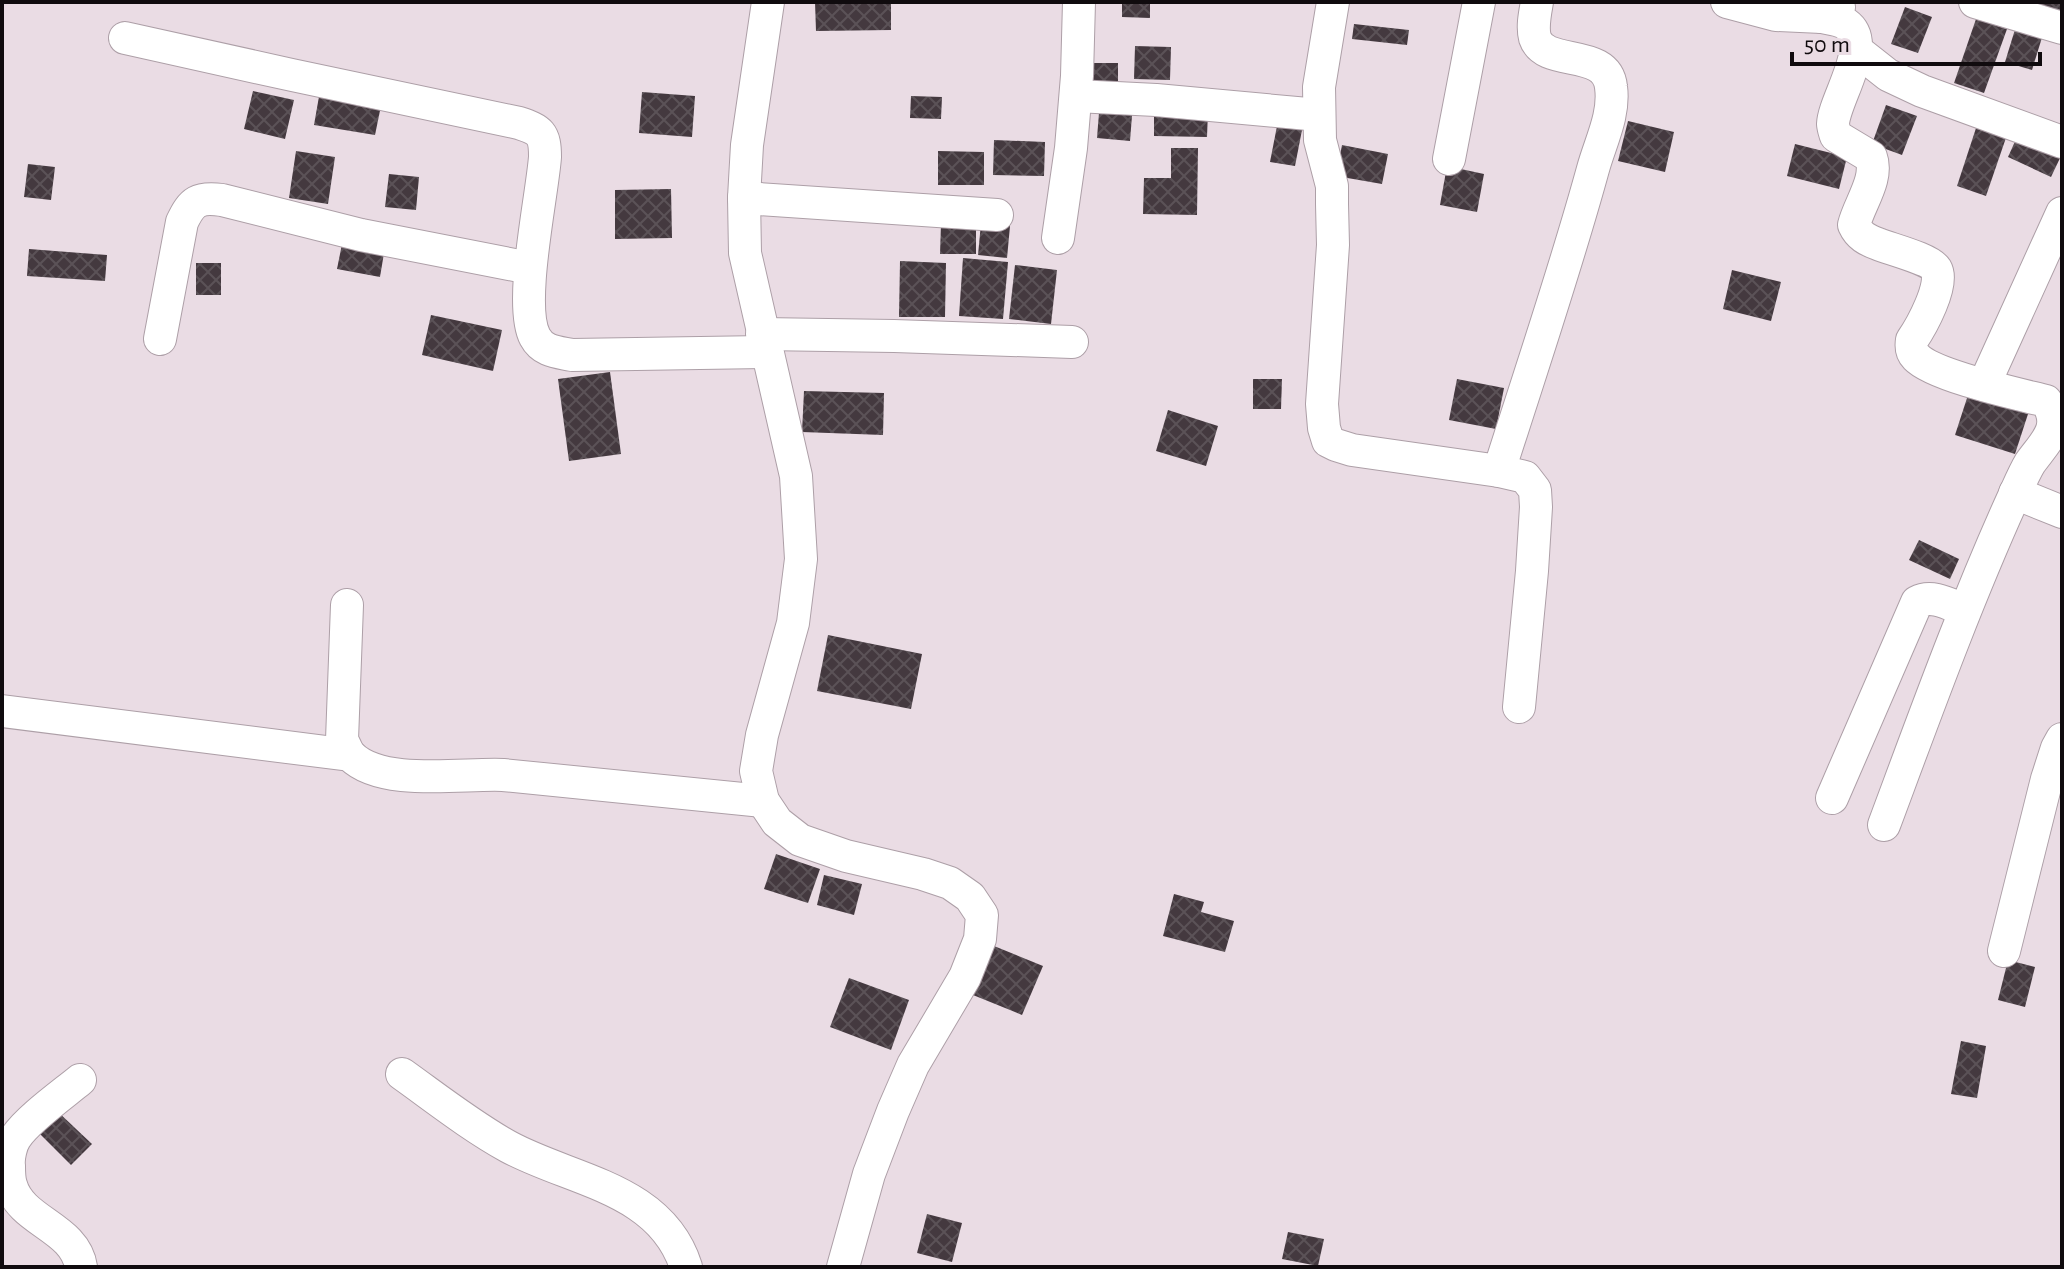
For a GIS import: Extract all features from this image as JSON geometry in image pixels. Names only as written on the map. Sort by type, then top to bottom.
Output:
[{"type":"street","points":[[768,2],[747,145],[745,253],[796,476],[801,559],[793,623],[762,735],[756,771],[763,801],[777,822],[800,840],[846,856],[950,883],[970,897],[982,915],[980,939],[965,977],[913,1065],[869,1174],[849,1266]]},
{"type":"street","points":[[1058,238],[1076,96],[1079,2]]},
{"type":"street","points":[[1333,2],[1319,87],[1320,140],[1332,186],[1333,245],[1322,404],[1324,428],[1328,441],[1352,450],[1499,471],[1525,477],[1535,490],[1532,571],[1519,707]]},
{"type":"street","points":[[1449,159],[1479,2]]},
{"type":"street","points":[[1499,471],[1611,113],[1608,74],[1600,67],[1542,48],[1536,41],[1537,2]]},
{"type":"street","points":[[1727,2],[1776,15],[1833,10],[1850,27],[1855,38],[1852,68],[1833,125],[1836,136],[1873,161],[1872,177],[1854,225],[1858,235],[1928,262],[1936,269],[1938,278],[1912,340],[1915,357],[1948,374],[2058,406],[2056,426],[2028,466],[1964,610],[1884,825]]},
{"type":"street","points":[[1979,3],[2062,28]]},
{"type":"street","points":[[125,38],[537,129],[545,142],[545,157],[530,268],[529,316],[535,338],[549,351],[572,355],[878,335],[1072,342]]},
{"type":"street","points":[[1855,49],[1888,75],[1922,91],[2062,142]]},
{"type":"street","points":[[1076,96],[1319,115]]},
{"type":"street","points":[[160,339],[182,222],[188,208],[208,198],[374,238],[530,268]]},
{"type":"street","points":[[744,198],[997,215]]},
{"type":"street","points":[[1984,385],[2062,213]]},
{"type":"street","points":[[2015,493],[2062,512]]},
{"type":"street","points":[[1832,798],[1917,602],[1929,598],[1964,610]]},
{"type":"street","points":[[347,605],[342,740],[350,755],[365,766],[422,777],[480,773],[763,801]]},
{"type":"street","points":[[2,711],[350,755]]},
{"type":"street","points":[[2004,951],[2047,779],[2062,739]]},
{"type":"street","points":[[402,1074],[476,1127],[510,1147],[642,1205],[669,1233],[686,1267]]},
{"type":"street","points":[[80,1080],[14,1138],[9,1161],[11,1185],[18,1199],[64,1237],[75,1250],[81,1267]]},
{"type":"building","points":[[815,2],[891,2],[891,30],[816,31]]},
{"type":"building","points":[[1122,2],[1150,2],[1150,18],[1122,17]]},
{"type":"building","points":[[2020,2],[2062,2],[2062,19]]},
{"type":"building","points":[[1905,7],[1932,17],[1918,53],[1891,44]]},
{"type":"building","points":[[1976,19],[2007,29],[1984,93],[1954,83]]},
{"type":"building","points":[[2017,23],[2044,31],[2032,70],[2005,62]]},
{"type":"building","points":[[1354,24],[1409,30],[1407,45],[1352,39]]},
{"type":"building","points":[[1135,46],[1171,47],[1170,80],[1134,79]]},
{"type":"building","points":[[1091,63],[1118,63],[1118,87],[1090,87]]},
{"type":"building","points":[[321,85],[383,96],[375,135],[314,125]]},
{"type":"building","points":[[253,91],[294,100],[285,139],[244,129]]},
{"type":"building","points":[[642,92],[695,96],[692,137],[639,133]]},
{"type":"building","points":[[911,96],[942,97],[941,119],[910,118]]},
{"type":"building","points":[[1100,100],[1133,103],[1130,141],[1097,138]]},
{"type":"building","points":[[1886,105],[1917,116],[1902,155],[1872,144]]},
{"type":"building","points":[[1154,109],[1208,110],[1207,137],[1154,136]]},
{"type":"building","points":[[1979,119],[2009,129],[1986,196],[1957,186]]},
{"type":"building","points":[[1628,121],[1674,132],[1665,172],[1618,161]]},
{"type":"building","points":[[1277,126],[1302,130],[1295,166],[1270,162]]},
{"type":"building","points":[[2017,137],[2061,156],[2051,177],[2008,157]]},
{"type":"building","points":[[994,140],[1045,142],[1044,176],[993,175]]},
{"type":"building","points":[[1795,144],[1847,157],[1839,189],[1787,176]]},
{"type":"building","points":[[1342,145],[1388,154],[1382,184],[1336,176]]},
{"type":"building","points":[[1171,148],[1198,148],[1197,215],[1143,214],[1144,178],[1171,178]]},
{"type":"building","points":[[296,151],[335,157],[328,204],[289,198]]},
{"type":"building","points":[[938,151],[984,152],[984,185],[938,185]]},
{"type":"building","points":[[28,164],[55,167],[51,200],[24,197]]},
{"type":"building","points":[[1447,166],[1484,174],[1477,212],[1440,205]]},
{"type":"building","points":[[389,174],[419,177],[416,210],[385,207]]},
{"type":"building","points":[[671,189],[672,238],[615,239],[615,190]]},
{"type":"building","points":[[981,223],[1010,226],[1007,258],[978,255]]},
{"type":"building","points":[[941,224],[976,224],[976,254],[940,254]]},
{"type":"building","points":[[342,244],[384,253],[380,277],[337,269]]},
{"type":"building","points":[[29,249],[107,255],[105,281],[27,276]]},
{"type":"building","points":[[963,258],[1008,262],[1003,319],[959,316]]},
{"type":"building","points":[[900,261],[946,263],[945,317],[899,317]]},
{"type":"building","points":[[196,263],[221,263],[221,295],[196,295]]},
{"type":"building","points":[[1015,265],[1057,270],[1051,324],[1009,319]]},
{"type":"building","points":[[1732,270],[1781,282],[1771,321],[1723,309]]},
{"type":"building","points":[[431,315],[502,330],[493,371],[422,355]]},
{"type":"building","points":[[610,372],[621,454],[569,461],[558,379]]},
{"type":"building","points":[[1253,379],[1282,379],[1281,409],[1253,409]]},
{"type":"building","points":[[1457,379],[1504,388],[1496,429],[1449,420]]},
{"type":"building","points":[[804,391],[884,393],[883,435],[802,432]]},
{"type":"building","points":[[1968,395],[2028,414],[2015,454],[1955,435]]},
{"type":"building","points":[[1168,410],[1218,426],[1206,466],[1156,451]]},
{"type":"building","points":[[1919,540],[1959,559],[1950,579],[1909,560]]},
{"type":"building","points":[[828,635],[922,654],[911,709],[817,691]]},
{"type":"building","points":[[776,854],[820,869],[808,903],[764,889]]},
{"type":"building","points":[[824,875],[862,884],[854,915],[817,905]]},
{"type":"building","points":[[1174,894],[1204,902],[1201,912],[1234,921],[1225,952],[1163,936]]},
{"type":"building","points":[[994,946],[1043,966],[1022,1015],[973,995]]},
{"type":"building","points":[[2008,960],[2035,967],[2025,1007],[1998,1000]]},
{"type":"building","points":[[849,978],[909,1000],[891,1050],[830,1027]]},
{"type":"building","points":[[1961,1041],[1986,1046],[1977,1098],[1951,1094]]},
{"type":"building","points":[[57,1111],[92,1144],[71,1165],[38,1132]]},
{"type":"building","points":[[927,1214],[962,1223],[952,1262],[917,1253]]},
{"type":"building","points":[[1288,1232],[1324,1239],[1318,1266],[1282,1259]]}]
